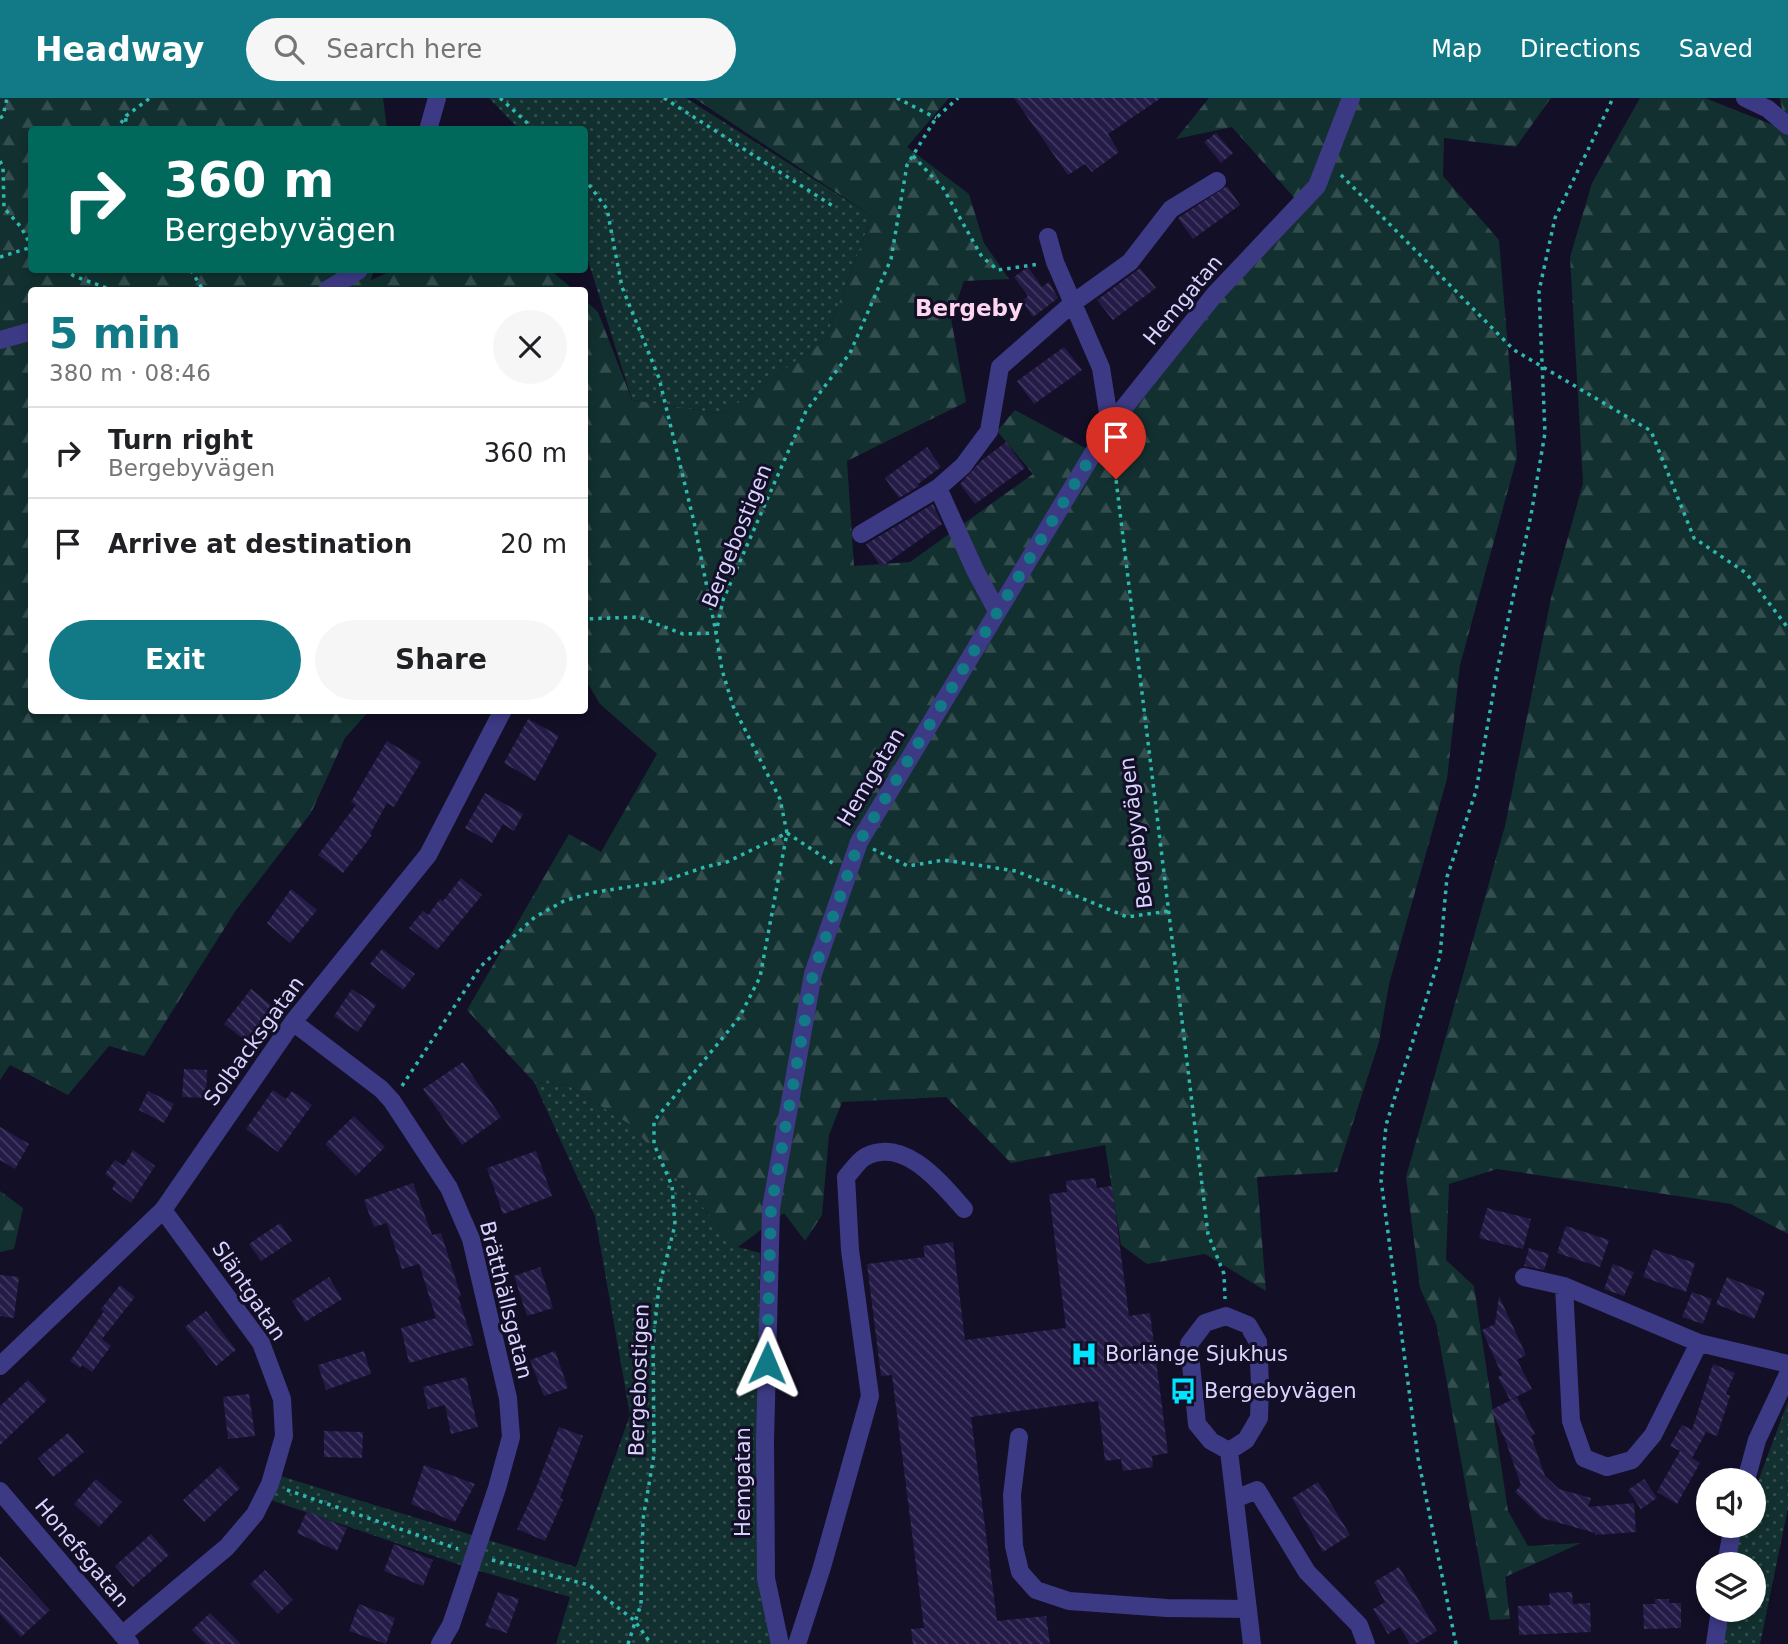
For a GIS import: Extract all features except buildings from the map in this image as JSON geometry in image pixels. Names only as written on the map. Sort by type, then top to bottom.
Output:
[{"type":"street","points":[[429,126],[437,98]]},
{"type":"street","points":[[1745,98],[1768,109],[1788,126]]},
{"type":"street","name":"Hemgatan","points":[[780,1644],[766,1578],[765,1441],[771,1208],[813,974],[859,842],[1110,425],[1214,294],[1317,186],[1353,99]]},
{"type":"street","points":[[861,534],[938,488],[963,466],[989,431],[1000,367],[1073,303],[1130,262],[1171,209],[1217,181]]},
{"type":"street","points":[[1048,237],[1055,262],[1101,368],[1110,425]]},
{"type":"street","points":[[332,287],[354,273]]},
{"type":"street","points":[[0,340],[28,332]]},
{"type":"street","points":[[938,488],[975,570],[998,611]]},
{"type":"street","name":"Solbacksgatan","points":[[0,1366],[163,1210],[293,1022],[428,855],[501,714]]},
{"type":"street","name":"Brätthällsgatan","points":[[293,1022],[381,1089],[392,1101],[449,1188],[471,1239],[508,1398],[511,1437],[497,1488],[451,1625],[440,1644]]},
{"type":"street","points":[[797,1644],[870,1396],[850,1250],[846,1177],[863,1158],[886,1151],[905,1156],[939,1181],[964,1209]]},
{"type":"street","name":"Släntgatan","points":[[126,1640],[227,1547],[255,1514],[270,1484],[284,1436],[282,1399],[261,1343],[163,1210]]},
{"type":"street","points":[[1524,1277],[1564,1286],[1699,1343],[1788,1364]]},
{"type":"street","points":[[1564,1286],[1571,1421],[1584,1458],[1608,1467],[1632,1460],[1653,1435],[1699,1343]]},
{"type":"street","points":[[1226,1315],[1248,1325],[1258,1342],[1259,1419],[1246,1440],[1229,1451],[1211,1441],[1197,1424],[1189,1343],[1205,1323],[1226,1315]]},
{"type":"street","points":[[1749,1468],[1757,1440],[1788,1374]]},
{"type":"street","points":[[1019,1437],[1012,1495],[1014,1546],[1020,1572],[1036,1590],[1069,1601],[1167,1608],[1248,1609]]},
{"type":"street","points":[[1229,1451],[1252,1644]]},
{"type":"street","points":[[1236,1499],[1257,1490],[1307,1572],[1359,1625],[1366,1644]]},
{"type":"street","name":"Honefsgatan","points":[[0,1491],[126,1640]]},
{"type":"street","points":[[1715,1644],[1718,1622]]},
{"type":"path","points":[[0,118],[3,116],[7,98]]},
{"type":"path","points":[[119,126],[126,116],[150,98]]},
{"type":"path","points":[[500,98],[531,126]]},
{"type":"path","points":[[664,98],[835,208]]},
{"type":"path","points":[[897,98],[936,118]]},
{"type":"path","name":"Bergebostigen","points":[[628,1644],[641,1604],[643,1519],[654,1455],[653,1342],[659,1287],[675,1225],[672,1186],[654,1144],[654,1121],[739,1018],[760,977],[787,833],[780,799],[733,706],[722,670],[716,633],[723,600],[806,411],[850,353],[891,258],[907,165],[936,118],[958,98]]},
{"type":"path","points":[[1456,1644],[1418,1458],[1381,1180],[1385,1125],[1440,956],[1447,877],[1476,792],[1498,666],[1531,515],[1545,433],[1539,291],[1556,218],[1613,98]]},
{"type":"path","points":[[125,126],[126,116]]},
{"type":"path","points":[[913,155],[943,188],[982,257],[998,270],[1055,262]]},
{"type":"path","points":[[0,161],[3,167],[4,208],[28,240]]},
{"type":"path","points":[[1327,161],[1433,265],[1514,350],[1651,432],[1694,537],[1746,573],[1788,628]]},
{"type":"path","points":[[588,183],[607,209],[622,287],[659,378],[694,522],[716,633],[683,634],[638,617],[588,619]]},
{"type":"path","points":[[0,256],[28,248]]},
{"type":"path","points":[[69,273],[104,287]]},
{"type":"path","name":"Bergebyvägen","points":[[1110,425],[1208,1234],[1224,1275],[1226,1315]]},
{"type":"path","points":[[392,1101],[481,966],[534,917],[564,901],[595,892],[661,882],[727,862],[787,833],[848,873]]},
{"type":"path","points":[[859,842],[908,866],[944,860],[1016,871],[1127,917],[1169,911]]},
{"type":"path","points":[[270,1484],[473,1555],[589,1585],[635,1621],[651,1644]]},
{"type":"green space","points":[[0,98],[383,98],[387,126],[28,126],[28,273],[373,273],[371,280],[387,273],[554,273],[570,287],[28,287],[28,714],[366,714],[345,738],[311,813],[236,910],[144,1056],[109,1046],[68,1095],[10,1065],[0,1080]]},
{"type":"green space","points":[[489,98],[686,98],[872,216],[825,340],[723,414],[632,400],[588,261],[588,126],[516,126]]},
{"type":"green space","points":[[694,98],[949,98],[907,147],[969,194],[984,243],[1009,279],[964,281],[951,318],[966,402],[847,461],[854,566],[910,562],[1033,474],[997,431],[1015,410],[1098,455],[1220,297],[1305,210],[1232,127],[1176,139],[1209,98],[1551,98],[1516,147],[1444,138],[1443,176],[1499,240],[1517,457],[1460,665],[1447,779],[1389,984],[1379,1042],[1337,1172],[1257,1177],[1266,1291],[1205,1254],[1147,1264],[1121,1245],[1105,1145],[1011,1163],[946,1097],[842,1102],[829,1135],[822,1215],[805,1241],[784,1213],[738,1247],[631,1125],[567,1085],[534,1082],[467,1010],[569,834],[601,852],[657,754],[600,704],[588,684],[588,303],[598,312],[632,400],[723,414],[825,340],[872,216]]},
{"type":"green space","points":[[1640,98],[1705,98],[1786,130],[1780,98],[1788,98],[1788,1234],[1731,1204],[1497,1169],[1449,1184],[1446,1260],[1474,1286],[1508,1511],[1528,1546],[1581,1543],[1505,1577],[1510,1619],[1490,1620],[1436,1323],[1420,1288],[1406,1177],[1505,826],[1551,598],[1583,483],[1570,257],[1592,183]]},
{"type":"green space","points":[[534,1082],[567,1085],[631,1125],[738,1247],[760,1253],[758,1447],[773,1644],[556,1644],[570,1597],[469,1568],[259,1496],[274,1474],[576,1567],[630,1415],[595,1216]]},
{"type":"green space","points":[[0,1191],[23,1208],[14,1249],[0,1252]]},
{"type":"green space","points":[[1788,1401],[1788,1508],[1766,1615],[1766,1552],[1735,1552],[1738,1538],[1766,1538],[1766,1468],[1763,1468]]},
{"type":"green space","points":[[1725,1622],[1765,1622],[1760,1644],[1722,1644]]},
{"type":"place","name":"Borlänge Sjukhus","points":[[1084,1354]]},
{"type":"place","name":"Bergebyvägen","points":[[1183,1391]]},
{"type":"district","name":"Bergeby","points":[[969,308]]},
{"type":"route","points":[[767,1363],[771,1208],[813,974],[859,842],[1110,425],[1116,479]]}]
